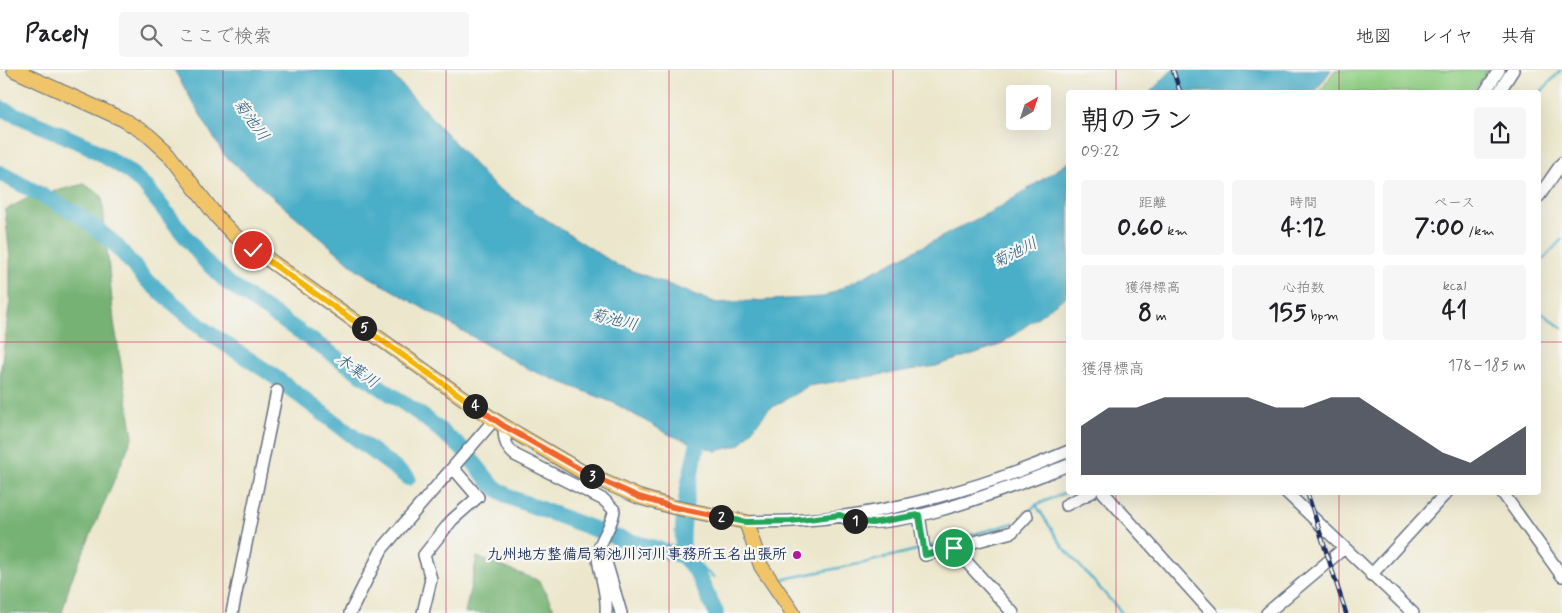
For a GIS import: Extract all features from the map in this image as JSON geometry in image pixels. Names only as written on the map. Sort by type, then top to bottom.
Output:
[{"type":"main road","points":[[14,70],[124,120],[148,135],[169,154],[217,217],[234,235],[499,423],[584,472],[639,497],[673,507],[746,522],[761,566],[793,613]]},
{"type":"street","points":[[1486,90],[1499,70]]},
{"type":"street","points":[[1500,90],[1514,70]]},
{"type":"street","points":[[1541,193],[1562,163]]},
{"type":"street","points":[[232,613],[277,391]]},
{"type":"street","points":[[350,613],[382,549],[481,438],[499,423],[504,440],[510,451],[604,500],[614,510],[614,520],[599,552],[606,613]]},
{"type":"street","points":[[746,522],[791,521],[840,515],[939,496],[997,478],[1066,452]]},
{"type":"street","points":[[840,515],[847,520],[872,523],[919,515],[958,504],[1066,466]]},
{"type":"street","points":[[424,613],[431,579],[424,555],[452,520],[478,497],[454,469]]},
{"type":"street","points":[[1066,504],[1086,495]]},
{"type":"street","points":[[1106,495],[1212,613]]},
{"type":"street","points":[[1289,495],[1371,576],[1413,613]]},
{"type":"street","points":[[1371,576],[1444,495]]},
{"type":"street","points":[[1504,495],[1562,576]]},
{"type":"street","points":[[919,515],[925,555],[1012,532],[1027,516]]},
{"type":"street","points":[[954,548],[1014,613]]},
{"type":"street","points":[[1267,613],[1344,549]]},
{"type":"street","points":[[599,552],[604,556],[621,613]]},
{"type":"green space","points":[[1335,70],[1488,70],[1473,90],[1321,90]]},
{"type":"green space","points":[[84,184],[102,196],[114,322],[133,436],[70,583],[62,613],[0,613],[0,376],[10,300],[10,258],[5,210],[28,198]]},
{"type":"green space","points":[[477,557],[540,581],[556,613],[465,613]]},
{"type":"water","name":"菊池川","points":[[174,70],[388,70],[494,186],[617,265],[717,303],[824,297],[1000,207],[1066,164],[1066,296],[1000,345],[936,366],[808,386],[768,410],[740,445],[716,451],[670,435],[614,403],[528,369],[359,271],[224,155]]},
{"type":"water","points":[[1172,70],[1331,70],[1316,90],[1152,90]]},
{"type":"waterway","points":[[1541,92],[1561,70]]},
{"type":"waterway","name":"木葉川","points":[[0,108],[88,146],[127,170],[146,187],[204,260],[228,283],[424,417],[463,449],[492,485],[509,497],[615,537],[683,556],[696,571],[716,613]]},
{"type":"waterway","points":[[0,173],[79,215],[114,243],[145,279],[206,331],[271,374],[408,478]]},
{"type":"waterway","points":[[1541,262],[1562,239]]},
{"type":"waterway","points":[[1541,312],[1562,328]]},
{"type":"waterway","points":[[683,556],[685,505],[703,423]]},
{"type":"waterway","points":[[1028,512],[1036,505],[1066,492]]},
{"type":"waterway","points":[[1036,505],[1063,547],[1122,613]]},
{"type":"waterway","points":[[928,547],[1014,523]]},
{"type":"waterway","points":[[779,580],[864,563],[920,549]]},
{"type":"waterway","points":[[683,556],[714,577]]},
{"type":"railway","points":[[1173,70],[1179,90]]},
{"type":"railway","points":[[1308,495],[1346,613]]},
{"type":"place","name":"九州地方整備局菊池川河川事務所玉名出張所","points":[[797,555]]},
{"type":"route","points":[[253,250],[494,420],[584,472],[639,497],[673,507],[746,522],[791,521],[840,515],[847,520],[872,523],[919,515],[925,555],[954,548]]}]
